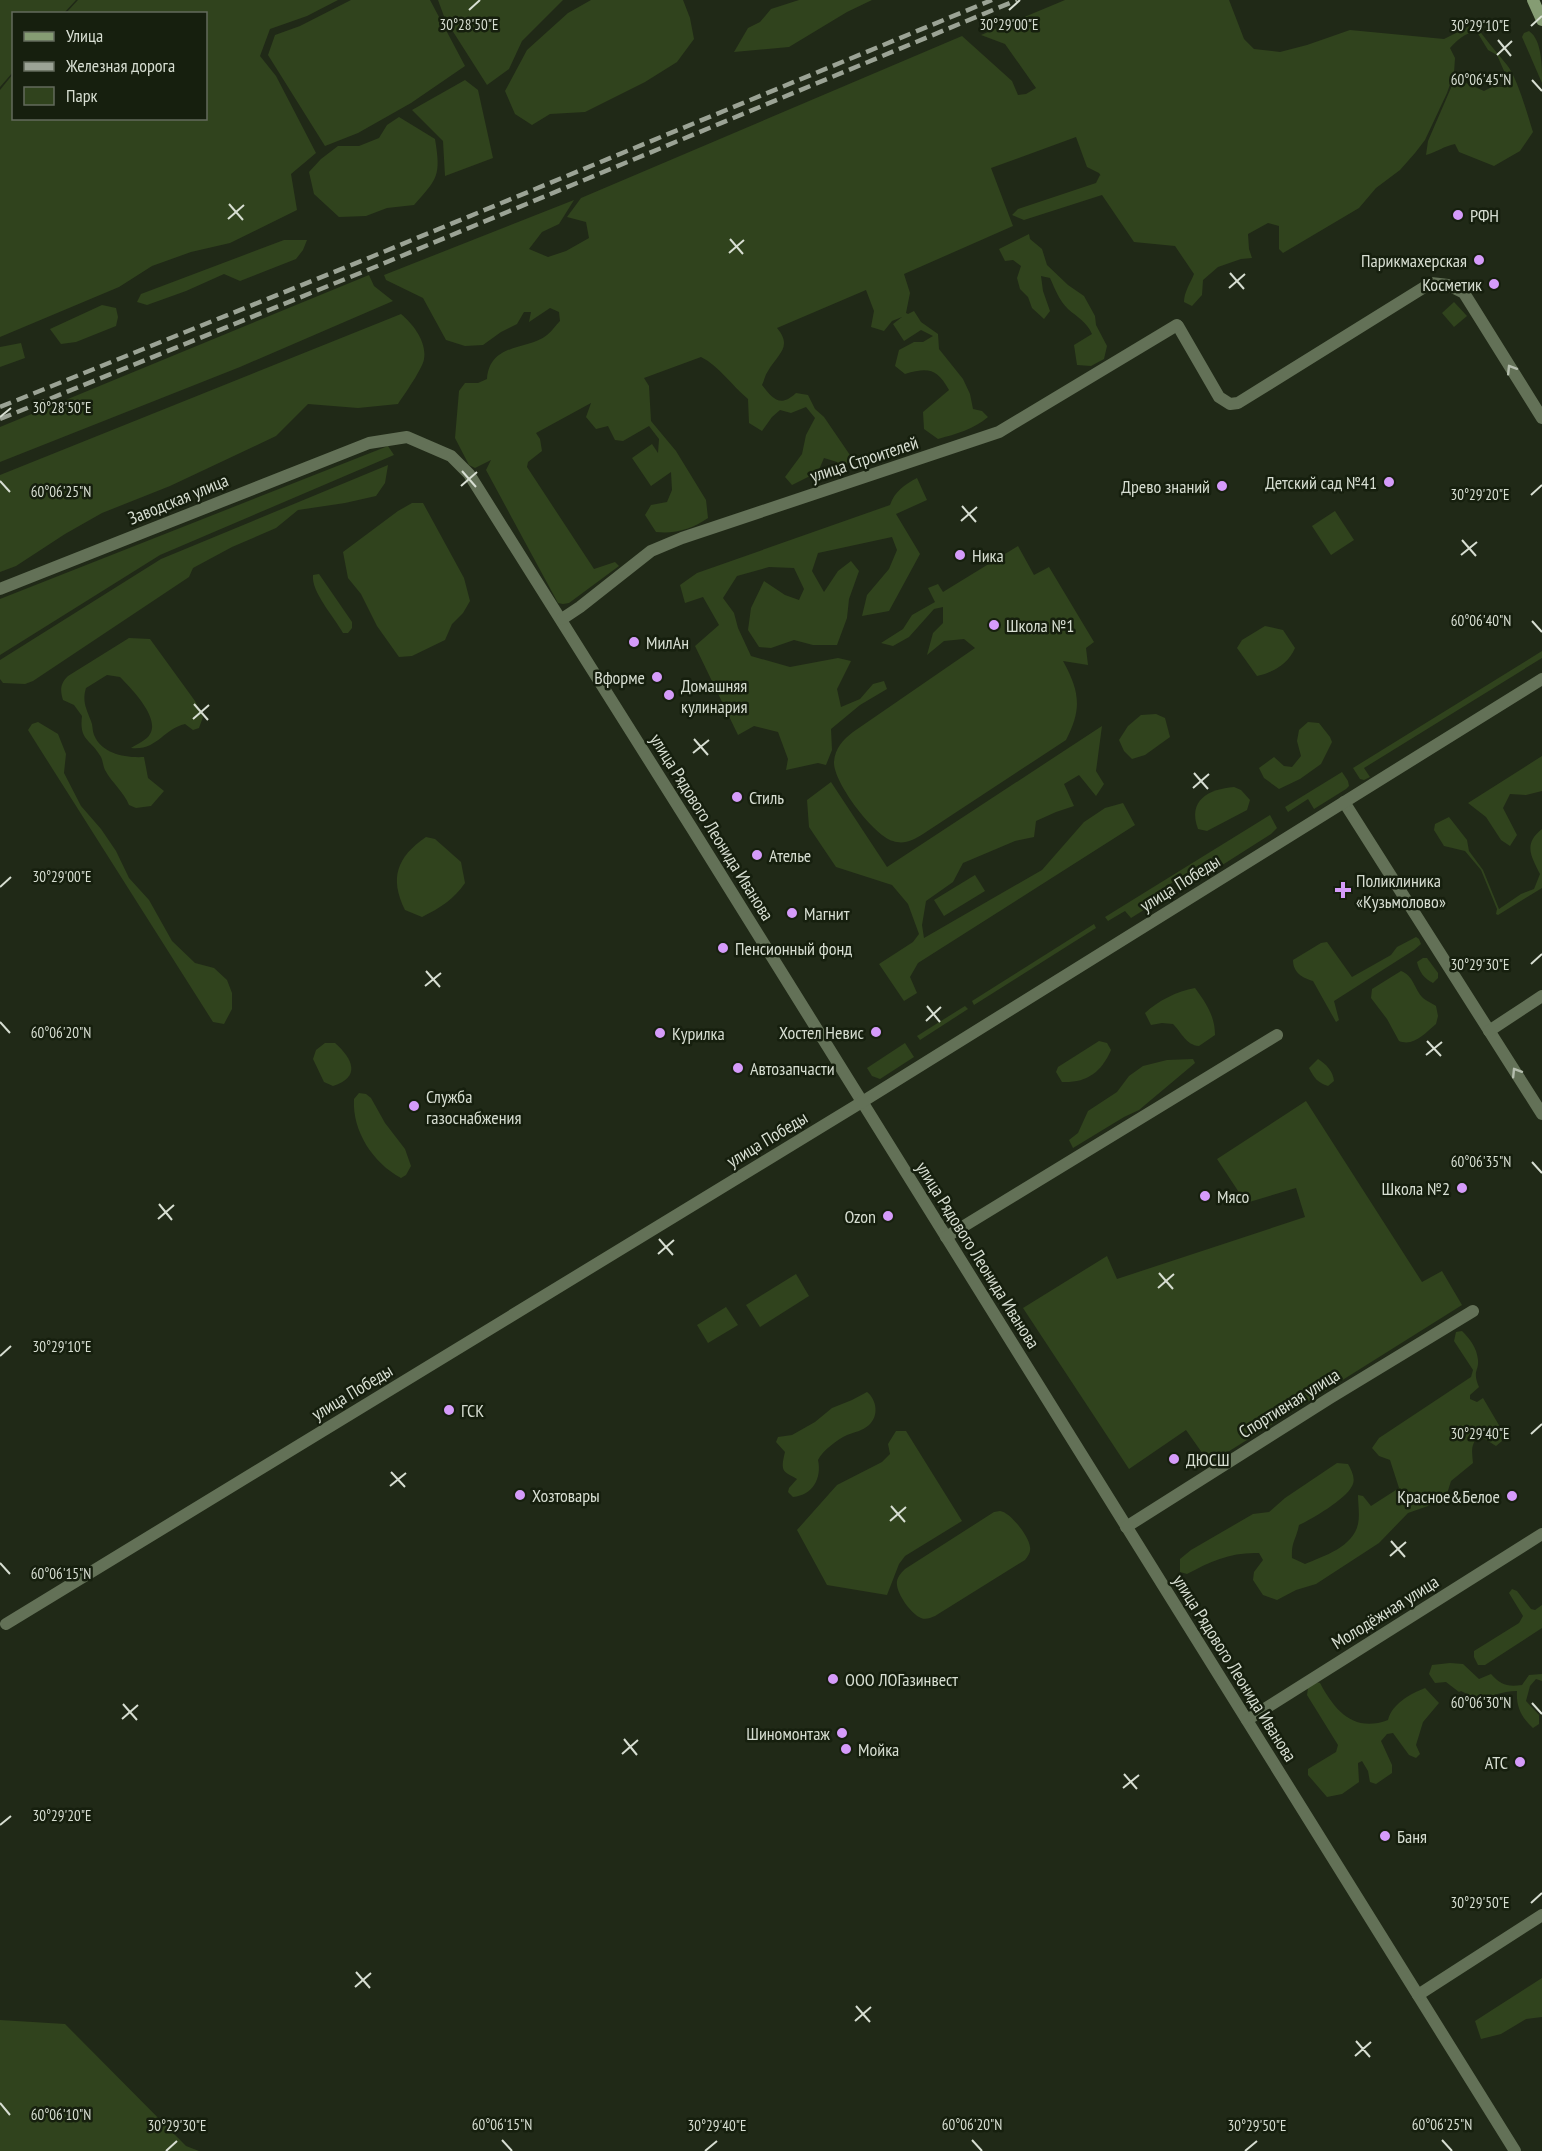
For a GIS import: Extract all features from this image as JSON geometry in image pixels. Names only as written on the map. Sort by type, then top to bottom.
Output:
[{"type":"main road","points":[[1533,0],[1542,20]]},
{"type":"street","name":"улица Строителей","points":[[562,619],[651,551],[682,538],[999,432],[1178,325],[1219,397],[1230,404],[1238,403],[1431,283],[1448,285],[1464,293],[1542,418]]},
{"type":"street","name":"улица Рядового Леонида Иванова","points":[[369,443],[407,437],[451,456],[469,474],[483,494],[1515,2151]]},
{"type":"street","name":"Заводская улица","points":[[0,590],[369,443]]},
{"type":"street","name":"улица Победы","points":[[6,1624],[862,1102],[1542,679]]},
{"type":"street","points":[[1344,802],[1542,1114]]},
{"type":"street","points":[[1489,1030],[1542,996]]},
{"type":"street","points":[[946,1237],[1277,1035]]},
{"type":"street","name":"Спортивная улица","points":[[1126,1527],[1473,1311]]},
{"type":"street","name":"Молодёжная улица","points":[[1246,1720],[1542,1534]]},
{"type":"street","points":[[1418,1995],[1542,1915]]},
{"type":"green space","points":[[0,0],[76,0],[65,12],[12,12],[12,73],[0,87]]},
{"type":"green space","points":[[78,0],[338,0],[307,16],[270,29],[260,56],[276,76],[316,153],[291,174],[297,210],[230,243],[191,252],[152,266],[119,287],[0,337],[0,90],[12,75],[12,120],[207,120],[207,12],[67,12]]},
{"type":"green space","points":[[351,0],[430,0],[465,66],[411,103],[358,133],[325,146],[268,55],[275,35],[300,26]]},
{"type":"green space","points":[[438,0],[563,0],[522,41],[509,69],[487,85],[445,19]]},
{"type":"green space","points":[[591,0],[683,0],[690,18],[694,39],[677,62],[645,82],[585,112],[550,114],[532,125],[515,114],[505,91],[527,50],[568,13]]},
{"type":"green space","points":[[799,0],[872,0],[847,12],[789,47],[734,52],[748,28],[760,22],[771,9]]},
{"type":"green space","points":[[1065,0],[1229,0],[1244,39],[1254,49],[1280,52],[1350,30],[1444,39],[1474,24],[1515,78],[1533,132],[1520,151],[1494,166],[1459,152],[1455,144],[1426,155],[1428,141],[1457,74],[1466,83],[1484,91],[1492,87],[1505,87],[1508,80],[1497,55],[1488,50],[1477,32],[1466,35],[1450,48],[1455,58],[1454,73],[1425,140],[1400,170],[1376,188],[1359,208],[1283,253],[1279,249],[1279,226],[1268,223],[1248,234],[1252,258],[1241,259],[1218,267],[1203,280],[1202,295],[1192,306],[1184,302],[1184,298],[1194,274],[1175,246],[1134,242],[1102,195],[1024,220],[1012,215],[1018,209],[1096,183],[1101,176],[1099,173],[1087,167],[1076,137],[991,168],[1013,226],[904,274],[910,293],[906,313],[914,311],[921,322],[938,334],[939,349],[963,379],[970,394],[973,409],[982,411],[988,417],[971,428],[938,439],[924,429],[923,412],[949,390],[936,374],[926,370],[905,374],[895,366],[899,350],[933,336],[921,330],[904,341],[893,324],[902,317],[892,321],[884,331],[871,327],[874,311],[866,290],[777,328],[782,335],[784,345],[762,385],[773,398],[781,401],[796,393],[808,395],[815,409],[824,417],[852,458],[843,470],[837,462],[824,458],[818,472],[792,485],[785,477],[802,454],[806,435],[815,418],[806,407],[791,413],[780,410],[762,431],[749,423],[748,399],[714,366],[701,357],[644,378],[649,386],[651,421],[676,451],[706,500],[708,518],[684,530],[656,532],[645,515],[651,505],[667,502],[672,490],[671,472],[651,486],[632,458],[652,444],[658,453],[659,439],[649,426],[623,441],[615,440],[608,426],[596,429],[586,417],[591,403],[536,433],[540,439],[542,451],[528,462],[527,467],[594,569],[615,562],[619,566],[569,603],[558,603],[486,470],[491,460],[475,468],[469,465],[455,438],[459,391],[465,383],[478,383],[487,379],[490,367],[502,353],[547,335],[560,321],[559,312],[550,308],[529,322],[531,312],[524,312],[517,324],[483,345],[465,346],[446,340],[423,298],[386,280],[384,275],[574,200],[559,224],[542,232],[529,249],[548,257],[566,251],[589,238],[586,222],[567,217],[581,198],[962,36],[1012,81],[1018,95],[1026,94],[1036,88],[1005,44],[981,35]]},
{"type":"green space","points":[[1529,31],[1539,47],[1542,83],[1522,37]]},
{"type":"green space","points":[[465,80],[478,90],[493,158],[445,176],[443,141],[412,110]]},
{"type":"green space","points":[[399,117],[435,139],[438,161],[433,182],[414,205],[387,208],[366,216],[339,217],[314,194],[309,172],[338,146],[359,146],[379,138],[387,125]]},
{"type":"green space","points":[[1029,234],[1030,239],[1042,249],[1047,265],[1068,285],[1084,296],[1095,316],[1096,325],[1107,346],[1104,359],[1091,366],[1077,365],[1074,345],[1092,334],[1085,323],[1062,302],[1050,278],[1041,276],[1050,311],[1044,319],[1032,308],[1028,297],[1020,289],[1017,278],[1021,266],[1013,260],[1005,261],[999,249]]},
{"type":"green space","points":[[284,240],[307,240],[296,259],[240,281],[224,274],[147,305],[137,302],[141,294]]},
{"type":"green space","points":[[369,275],[374,286],[393,301],[240,367],[0,462],[0,427]]},
{"type":"green space","points":[[1454,302],[1467,316],[1454,327],[1442,313]]},
{"type":"green space","points":[[102,305],[116,308],[118,317],[116,326],[76,342],[61,344],[50,329]]},
{"type":"green space","points":[[401,314],[418,334],[423,346],[424,359],[413,382],[398,404],[358,408],[308,404],[276,436],[170,486],[102,513],[16,566],[0,572],[0,475]]},
{"type":"green space","points":[[21,343],[25,358],[0,367],[0,347]]},
{"type":"green space","points":[[388,446],[394,455],[160,555],[0,655],[0,599]]},
{"type":"green space","points":[[388,465],[385,483],[376,496],[298,510],[276,528],[232,547],[193,568],[189,577],[33,681],[25,684],[3,683],[0,679],[0,660],[161,559]]},
{"type":"green space","points":[[917,478],[927,500],[896,514],[920,554],[889,611],[862,616],[867,595],[889,569],[897,550],[892,537],[818,553],[812,571],[824,592],[838,571],[851,561],[859,571],[849,599],[847,618],[837,645],[813,645],[794,640],[771,648],[759,647],[748,630],[751,608],[764,581],[785,595],[799,600],[804,589],[794,568],[769,567],[737,576],[723,598],[734,613],[751,656],[790,667],[838,658],[851,661],[837,689],[841,707],[860,699],[873,684],[884,681],[887,689],[860,705],[831,729],[832,750],[826,765],[818,763],[786,770],[788,759],[778,732],[754,726],[738,735],[695,646],[719,625],[703,597],[685,603],[680,585],[697,573],[890,505],[900,489]]},
{"type":"green space","points":[[412,503],[423,503],[464,578],[470,601],[463,613],[452,624],[445,640],[412,656],[399,657],[377,626],[361,594],[348,578],[343,552]]},
{"type":"green space","points":[[1335,511],[1354,540],[1331,555],[1312,526]]},
{"type":"green space","points":[[1018,546],[1034,575],[1049,567],[1094,642],[1086,648],[1088,665],[1063,661],[1076,691],[1077,710],[1071,729],[1066,740],[923,834],[905,842],[893,841],[885,837],[866,819],[847,794],[835,771],[834,762],[838,748],[853,732],[975,648],[964,639],[944,641],[927,655],[933,633],[943,623],[943,607],[934,609],[909,637],[893,646],[881,643],[903,629],[912,615],[935,602],[928,588],[938,584],[943,592]]},
{"type":"green space","points":[[319,574],[352,622],[352,628],[348,633],[343,633],[316,589],[313,575]]},
{"type":"green space","points":[[1265,626],[1283,630],[1295,648],[1280,666],[1257,676],[1237,648],[1242,640]]},
{"type":"green space","points":[[129,638],[150,639],[195,701],[203,717],[199,728],[193,730],[185,724],[171,730],[154,743],[140,748],[131,748],[147,738],[152,727],[148,712],[137,696],[120,677],[107,675],[86,688],[85,704],[98,741],[108,751],[115,754],[144,757],[148,778],[164,791],[151,806],[136,808],[129,805],[108,775],[101,757],[84,735],[82,716],[74,705],[63,700],[61,690],[68,676]]},
{"type":"green space","points":[[1542,651],[1542,658],[1364,768],[1370,777],[1360,779],[1353,768]]},
{"type":"green space","points":[[1156,714],[1165,718],[1170,737],[1145,755],[1132,759],[1124,751],[1119,740],[1128,726],[1141,715]]},
{"type":"green space","points":[[38,722],[58,734],[66,754],[64,773],[81,806],[116,851],[129,878],[149,900],[172,941],[195,963],[214,968],[227,980],[232,993],[232,1009],[224,1024],[213,1022],[28,730],[32,724]]},
{"type":"green space","points":[[1308,722],[1319,723],[1332,742],[1321,764],[1300,779],[1279,789],[1264,778],[1259,768],[1274,757],[1284,766],[1292,767],[1301,756],[1297,741],[1299,730]]},
{"type":"green space","points":[[1102,726],[1096,771],[1104,784],[1096,796],[1079,775],[1064,784],[1074,806],[1036,821],[1034,837],[1015,841],[963,863],[953,882],[926,901],[922,925],[924,938],[1042,870],[1084,822],[1105,808],[1123,803],[1135,825],[918,963],[910,977],[917,993],[904,1001],[879,964],[913,942],[919,934],[908,904],[892,885],[836,867],[809,827],[807,800],[831,782],[887,867]]},
{"type":"green space","points":[[1542,756],[1542,791],[1526,795],[1510,794],[1503,808],[1517,835],[1510,846],[1501,840],[1486,817],[1468,803]]},
{"type":"green space","points":[[1342,772],[1348,781],[1349,786],[1346,789],[1314,809],[1308,799],[1288,812],[1285,807]]},
{"type":"green space","points":[[1234,787],[1241,790],[1250,800],[1247,810],[1207,831],[1198,829],[1195,810],[1202,798],[1216,790]]},
{"type":"green space","points":[[1270,815],[1277,828],[1271,834],[1216,869],[1209,859],[1159,891],[1163,898],[1131,918],[1125,911],[1108,921],[1105,917]]},
{"type":"green space","points":[[1449,817],[1467,840],[1469,851],[1483,870],[1499,909],[1521,894],[1534,889],[1540,874],[1530,850],[1532,840],[1542,829],[1542,888],[1498,915],[1496,914],[1497,909],[1481,870],[1465,851],[1444,846],[1434,830],[1435,824]]},
{"type":"green space","points":[[426,837],[435,839],[461,862],[465,883],[446,903],[422,917],[405,910],[397,888],[397,878],[402,860]]},
{"type":"green space","points":[[975,875],[985,891],[944,916],[934,900]]},
{"type":"green space","points":[[1094,924],[1096,928],[974,1005],[972,1001]]},
{"type":"green space","points":[[1416,937],[1421,944],[1414,950],[1334,1001],[1339,1020],[1336,1022],[1313,981],[1299,974],[1293,965],[1293,960],[1321,943],[1327,942],[1352,977],[1391,955],[1397,947]]},
{"type":"green space","points":[[1427,958],[1438,973],[1438,978],[1433,983],[1419,969],[1417,962]]},
{"type":"green space","points":[[1401,971],[1409,976],[1423,998],[1436,1006],[1438,1016],[1436,1024],[1419,1038],[1410,1042],[1399,1041],[1387,1019],[1371,998],[1372,989]]},
{"type":"green space","points":[[1195,988],[1209,1010],[1215,1028],[1215,1035],[1199,1046],[1187,1041],[1173,1024],[1151,1025],[1145,1013],[1168,997]]},
{"type":"green space","points":[[965,1006],[968,1009],[920,1040],[917,1036]]},
{"type":"green space","points":[[1099,1041],[1107,1043],[1111,1050],[1102,1065],[1092,1075],[1078,1081],[1062,1082],[1056,1072],[1058,1067]]},
{"type":"green space","points":[[325,1043],[335,1043],[350,1061],[351,1073],[348,1078],[333,1086],[324,1082],[313,1059],[316,1050]]},
{"type":"green space","points":[[905,1043],[914,1057],[880,1079],[872,1076],[867,1068]]},
{"type":"green space","points":[[1193,1059],[1195,1063],[1139,1110],[1073,1148],[1069,1140],[1078,1133],[1088,1111],[1117,1092],[1129,1076],[1143,1066],[1167,1060]]},
{"type":"green space","points":[[1318,1059],[1332,1074],[1334,1081],[1328,1086],[1317,1080],[1309,1068]]},
{"type":"green space","points":[[359,1093],[371,1098],[385,1123],[405,1149],[411,1166],[406,1175],[401,1178],[382,1164],[366,1145],[354,1111],[354,1099]]},
{"type":"green space","points":[[1306,1101],[1422,1282],[1442,1271],[1462,1305],[1207,1465],[1205,1457],[1186,1430],[1129,1469],[1023,1308],[1107,1256],[1117,1279],[1305,1217],[1296,1188],[1246,1203],[1217,1159]]},
{"type":"green space","points":[[796,1274],[809,1296],[760,1327],[746,1305]]},
{"type":"green space","points":[[726,1307],[738,1325],[708,1343],[697,1325]]},
{"type":"green space","points":[[1462,1331],[1473,1344],[1478,1360],[1476,1374],[1479,1387],[1470,1395],[1470,1399],[1477,1402],[1483,1398],[1503,1432],[1502,1441],[1496,1446],[1480,1436],[1477,1439],[1472,1448],[1473,1463],[1451,1481],[1445,1500],[1408,1513],[1379,1543],[1316,1584],[1296,1590],[1277,1600],[1263,1595],[1253,1580],[1254,1572],[1263,1560],[1259,1553],[1230,1556],[1213,1561],[1187,1574],[1180,1572],[1180,1559],[1191,1550],[1253,1514],[1269,1512],[1285,1498],[1337,1463],[1348,1464],[1354,1478],[1352,1486],[1336,1502],[1299,1525],[1293,1544],[1292,1558],[1305,1564],[1344,1545],[1355,1532],[1358,1524],[1358,1495],[1363,1496],[1371,1506],[1399,1488],[1390,1460],[1379,1456],[1372,1448],[1379,1438],[1471,1377],[1473,1370],[1454,1341],[1456,1332]]},
{"type":"green space","points":[[867,1392],[876,1408],[872,1421],[864,1429],[843,1437],[827,1449],[818,1460],[819,1473],[811,1489],[800,1496],[793,1497],[788,1492],[797,1479],[784,1470],[785,1452],[776,1442],[778,1437],[792,1435],[815,1422],[832,1408]]},
{"type":"green space","points":[[896,1431],[906,1431],[962,1521],[905,1556],[899,1564],[887,1595],[827,1585],[797,1530],[837,1485],[882,1462],[890,1454],[888,1444]]},
{"type":"green space","points":[[1000,1511],[1014,1520],[1029,1542],[1029,1554],[1025,1560],[935,1616],[925,1619],[917,1616],[904,1602],[898,1591],[897,1581],[900,1574],[994,1512]]},
{"type":"green space","points":[[1512,1589],[1517,1591],[1531,1609],[1535,1610],[1542,1605],[1542,1628],[1485,1665],[1478,1665],[1474,1651],[1519,1623],[1523,1616],[1509,1593]]},
{"type":"green space","points":[[1463,1664],[1479,1679],[1491,1674],[1501,1683],[1512,1686],[1522,1685],[1529,1675],[1542,1674],[1542,1681],[1536,1679],[1530,1686],[1526,1701],[1539,1715],[1539,1724],[1533,1728],[1525,1720],[1518,1706],[1517,1691],[1477,1697],[1459,1692],[1446,1682],[1435,1683],[1429,1674],[1432,1665]]},
{"type":"green space","points":[[1316,1682],[1320,1683],[1332,1702],[1347,1717],[1365,1724],[1388,1720],[1398,1704],[1425,1688],[1439,1703],[1423,1722],[1416,1745],[1420,1754],[1416,1758],[1409,1755],[1393,1733],[1387,1734],[1381,1741],[1392,1765],[1392,1773],[1376,1784],[1370,1782],[1368,1771],[1362,1761],[1358,1763],[1359,1782],[1342,1794],[1327,1797],[1308,1775],[1308,1769],[1336,1752],[1338,1745],[1307,1695],[1308,1688]]},
{"type":"green space","points":[[1542,1978],[1542,2017],[1526,2019],[1501,2034],[1481,2039],[1475,2021]]},
{"type":"green space","points":[[0,2020],[65,2024],[186,2146],[199,2151],[0,2151]]},
{"type":"railway","points":[[0,407],[371,257],[992,0]]},
{"type":"railway","points":[[0,419],[375,267],[1017,0]]},
{"type":"place","name":"РФН","points":[[1458,215]]},
{"type":"place","name":"Парикмахерская","points":[[1479,260]]},
{"type":"place","name":"Косметик","points":[[1494,284]]},
{"type":"place","name":"Детский сад №41","points":[[1389,482]]},
{"type":"place","name":"Древо знаний","points":[[1222,486]]},
{"type":"place","name":"Ника","points":[[960,555]]},
{"type":"place","name":"Школа №1","points":[[994,625]]},
{"type":"place","name":"МилАн","points":[[634,642]]},
{"type":"place","name":"Вформе","points":[[657,677]]},
{"type":"place","name":"Домашняя кулинария","points":[[669,695]]},
{"type":"place","name":"Стиль","points":[[737,797]]},
{"type":"place","name":"Ателье","points":[[757,855]]},
{"type":"place","name":"Поликлиника «Кузьмолово»","points":[[1343,890]]},
{"type":"place","name":"Магнит","points":[[792,913]]},
{"type":"place","name":"Пенсионный фонд","points":[[723,948]]},
{"type":"place","name":"Хостел Невис","points":[[876,1032]]},
{"type":"place","name":"Курилка","points":[[660,1033]]},
{"type":"place","name":"Автозапчасти","points":[[738,1068]]},
{"type":"place","name":"Служба газоснабжения","points":[[414,1106]]},
{"type":"place","name":"Школа №2","points":[[1462,1188]]},
{"type":"place","name":"Мясо","points":[[1205,1196]]},
{"type":"place","name":"Ozon","points":[[888,1216]]},
{"type":"place","name":"ГСК","points":[[449,1410]]},
{"type":"place","name":"ДЮСШ","points":[[1174,1459]]},
{"type":"place","name":"Хозтовары","points":[[520,1495]]},
{"type":"place","name":"Красное&Белое","points":[[1512,1496]]},
{"type":"place","name":"ООО ЛОГазинвест","points":[[833,1679]]},
{"type":"place","name":"Шиномонтаж","points":[[842,1733]]},
{"type":"place","name":"Мойка","points":[[846,1749]]},
{"type":"place","name":"АТС","points":[[1520,1762]]},
{"type":"place","name":"Баня","points":[[1385,1836]]}]
